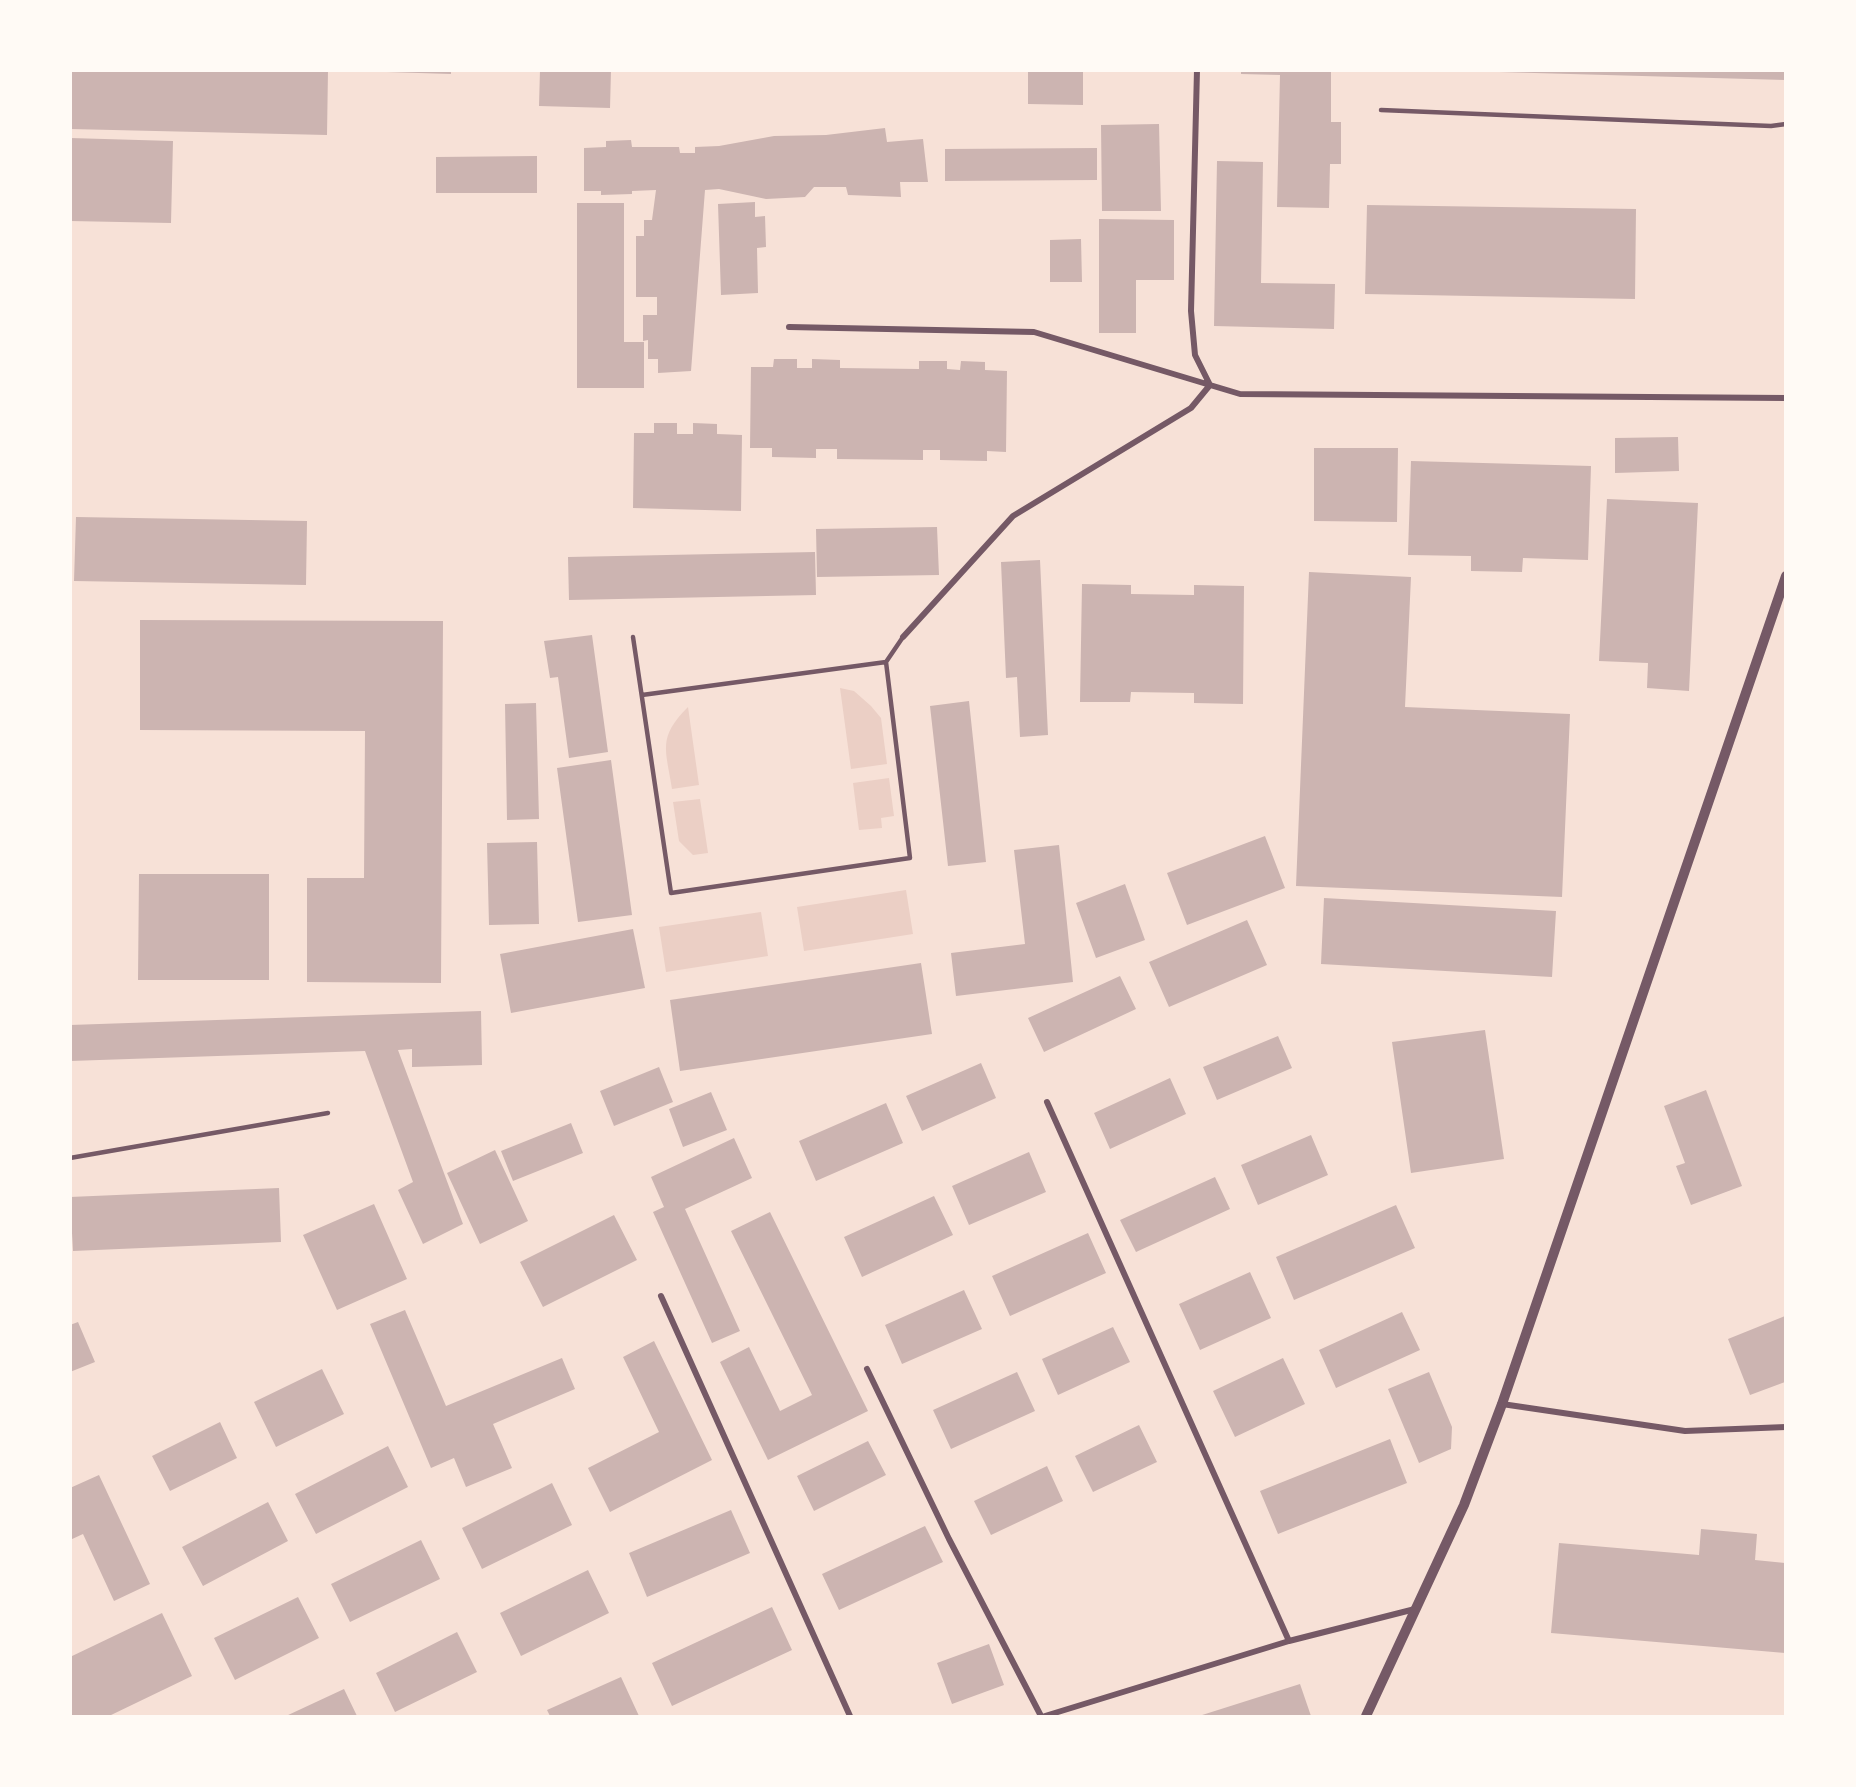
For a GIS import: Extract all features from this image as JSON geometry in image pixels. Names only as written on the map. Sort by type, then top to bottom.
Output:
[{"type":"street","points":[[1197,70],[1191,311],[1195,355],[1210,385]]},
{"type":"street","points":[[789,327],[1034,332],[1240,394],[1785,398]]},
{"type":"street","points":[[903,637],[1013,516],[1191,408],[1210,385]]},
{"type":"street","points":[[1366,1716],[1464,1505],[1502,1404],[1785,576]]},
{"type":"street","points":[[1047,1102],[1289,1641]]},
{"type":"street","points":[[661,1296],[850,1716]]},
{"type":"street","points":[[867,1369],[948,1539],[1043,1716],[1289,1641],[1415,1609]]},
{"type":"street","points":[[1502,1404],[1685,1431],[1785,1426]]},
{"type":"lane","points":[[1381,110],[1771,126],[1785,124]]},
{"type":"lane","points":[[633,637],[671,893],[910,858],[886,662],[903,637]]},
{"type":"lane","points":[[642,695],[886,662]]},
{"type":"lane","points":[[70,1158],[328,1113]]},
{"type":"shaded area","points":[[840,688],[854,691],[881,718],[887,764],[851,769]]},
{"type":"shaded area","points":[[688,707],[699,785],[672,789],[666,745],[672,727]]},
{"type":"shaded area","points":[[889,778],[894,816],[881,818],[882,828],[859,830],[853,783]]},
{"type":"shaded area","points":[[700,799],[708,853],[693,855],[679,841],[673,802]]},
{"type":"shaded area","points":[[906,890],[913,934],[804,951],[797,907]]},
{"type":"shaded area","points":[[761,912],[768,956],[666,972],[659,927]]},
{"type":"building","points":[[70,70],[328,70],[327,135],[70,129]]},
{"type":"building","points":[[387,70],[451,70],[451,74],[387,72]]},
{"type":"building","points":[[540,70],[611,70],[610,108],[539,106]]},
{"type":"building","points":[[1028,70],[1083,70],[1083,105],[1028,104]]},
{"type":"building","points":[[1241,70],[1331,70],[1331,122],[1341,122],[1341,164],[1330,164],[1329,208],[1277,207],[1280,75],[1241,74]]},
{"type":"building","points":[[1499,70],[1785,70],[1785,80],[1499,72]]},
{"type":"building","points":[[1159,124],[1161,211],[1102,211],[1101,125]]},
{"type":"building","points":[[885,128],[887,142],[923,139],[928,182],[900,182],[901,197],[848,195],[846,187],[814,187],[805,197],[766,199],[719,189],[705,190],[691,371],[658,373],[658,359],[648,359],[648,340],[643,341],[643,315],[657,315],[657,297],[636,297],[636,236],[644,236],[644,220],[652,220],[656,190],[632,191],[632,194],[601,195],[601,191],[584,191],[584,148],[606,147],[606,141],[631,140],[632,147],[679,147],[680,153],[695,153],[695,147],[719,146],[774,136],[826,135]]},
{"type":"building","points":[[70,138],[173,141],[171,223],[70,221]]},
{"type":"building","points":[[1097,148],[1097,180],[945,181],[945,149]]},
{"type":"building","points":[[537,156],[537,193],[436,193],[436,157]]},
{"type":"building","points":[[1217,161],[1263,162],[1261,283],[1335,284],[1334,329],[1214,326]]},
{"type":"building","points":[[755,202],[755,217],[765,216],[766,247],[757,248],[758,293],[721,295],[718,204]]},
{"type":"building","points":[[577,203],[624,203],[624,342],[644,342],[644,388],[577,388]]},
{"type":"building","points":[[1367,205],[1636,209],[1635,299],[1365,294]]},
{"type":"building","points":[[1099,219],[1174,220],[1174,280],[1136,280],[1136,333],[1099,333]]},
{"type":"building","points":[[1081,239],[1082,282],[1050,282],[1050,240]]},
{"type":"building","points":[[774,359],[797,359],[797,368],[812,368],[812,359],[840,360],[840,368],[919,369],[919,361],[947,361],[947,369],[960,370],[961,361],[985,362],[985,370],[1007,371],[1006,452],[987,451],[987,461],[940,460],[940,450],[923,450],[923,460],[837,459],[837,449],[816,449],[816,458],[772,457],[772,448],[750,448],[751,367],[773,367]]},
{"type":"building","points":[[654,423],[677,423],[677,434],[693,434],[693,423],[717,424],[717,434],[742,435],[741,511],[633,508],[634,433],[654,433]]},
{"type":"building","points":[[1678,437],[1679,471],[1615,473],[1615,438]]},
{"type":"building","points":[[1314,448],[1398,448],[1397,522],[1314,521]]},
{"type":"building","points":[[1411,461],[1591,466],[1588,560],[1523,558],[1522,572],[1471,571],[1471,556],[1408,555]]},
{"type":"building","points":[[1607,499],[1698,503],[1689,691],[1647,688],[1648,663],[1599,661]]},
{"type":"building","points":[[76,517],[307,521],[306,585],[74,581]]},
{"type":"building","points":[[937,527],[939,575],[817,577],[816,529]]},
{"type":"building","points":[[815,552],[816,595],[569,600],[568,557]]},
{"type":"building","points":[[1040,560],[1048,735],[1020,737],[1017,677],[1006,678],[1001,562]]},
{"type":"building","points":[[1309,572],[1411,577],[1405,707],[1570,714],[1562,897],[1296,886]]},
{"type":"building","points":[[1082,584],[1131,585],[1131,594],[1194,595],[1194,585],[1244,586],[1243,704],[1194,703],[1194,693],[1131,692],[1130,702],[1080,702]]},
{"type":"building","points":[[140,620],[443,621],[441,983],[307,982],[307,878],[364,878],[365,731],[140,730]]},
{"type":"building","points":[[592,635],[608,752],[569,758],[558,677],[550,678],[544,641]]},
{"type":"building","points":[[969,701],[986,862],[948,866],[930,706]]},
{"type":"building","points":[[536,703],[539,819],[507,820],[505,704]]},
{"type":"building","points":[[611,760],[632,915],[578,922],[557,768]]},
{"type":"building","points":[[1265,836],[1285,888],[1187,925],[1167,873]]},
{"type":"building","points":[[537,842],[539,924],[489,925],[487,843]]},
{"type":"building","points":[[1059,845],[1073,982],[956,996],[951,953],[1025,944],[1014,850]]},
{"type":"building","points":[[139,874],[269,874],[269,980],[138,980]]},
{"type":"building","points":[[1125,884],[1145,940],[1096,958],[1076,903]]},
{"type":"building","points":[[1324,898],[1556,911],[1552,977],[1321,964]]},
{"type":"building","points":[[1247,920],[1267,965],[1169,1007],[1149,962]]},
{"type":"building","points":[[633,929],[645,988],[511,1013],[500,954]]},
{"type":"building","points":[[921,963],[932,1034],[680,1071],[670,1000]]},
{"type":"building","points":[[1120,976],[1136,1009],[1044,1052],[1028,1018]]},
{"type":"building","points":[[481,1011],[482,1065],[412,1067],[412,1049],[398,1050],[463,1224],[423,1244],[398,1190],[413,1182],[365,1051],[70,1061],[70,1025]]},
{"type":"building","points":[[1485,1030],[1504,1159],[1411,1173],[1392,1042]]},
{"type":"building","points":[[1278,1036],[1292,1068],[1217,1100],[1203,1067]]},
{"type":"building","points":[[981,1063],[996,1098],[922,1131],[906,1096]]},
{"type":"building","points":[[659,1067],[673,1102],[614,1126],[600,1091]]},
{"type":"building","points":[[1170,1078],[1186,1114],[1110,1149],[1094,1113]]},
{"type":"building","points":[[1706,1090],[1742,1186],[1691,1205],[1676,1166],[1685,1163],[1664,1106]]},
{"type":"building","points":[[711,1092],[727,1130],[683,1147],[669,1109]]},
{"type":"building","points":[[886,1103],[903,1143],[816,1181],[799,1141]]},
{"type":"building","points":[[571,1123],[583,1153],[513,1181],[501,1151]]},
{"type":"building","points":[[1311,1135],[1328,1175],[1258,1205],[1241,1165]]},
{"type":"building","points":[[734,1138],[752,1178],[685,1209],[740,1331],[712,1343],[653,1212],[664,1207],[651,1177]]},
{"type":"building","points":[[495,1150],[528,1221],[480,1244],[447,1173]]},
{"type":"building","points":[[1029,1152],[1046,1192],[969,1225],[952,1186]]},
{"type":"building","points":[[1215,1177],[1230,1209],[1136,1252],[1120,1220]]},
{"type":"building","points":[[279,1188],[281,1242],[73,1251],[70,1197]]},
{"type":"building","points":[[934,1196],[953,1235],[862,1277],[844,1237]]},
{"type":"building","points":[[374,1204],[407,1279],[337,1310],[303,1235]]},
{"type":"building","points":[[1396,1205],[1415,1248],[1294,1300],[1276,1257]]},
{"type":"building","points":[[770,1212],[868,1411],[768,1460],[720,1362],[749,1347],[780,1411],[812,1395],[731,1231]]},
{"type":"building","points":[[614,1215],[637,1260],[543,1307],[520,1262]]},
{"type":"building","points":[[1088,1233],[1106,1273],[1010,1316],[992,1276]]},
{"type":"building","points":[[1250,1272],[1271,1318],[1200,1350],[1179,1304]]},
{"type":"building","points":[[964,1290],[982,1329],[902,1364],[885,1325]]},
{"type":"building","points":[[405,1310],[446,1406],[562,1358],[575,1389],[493,1424],[512,1468],[466,1487],[454,1458],[431,1468],[370,1324]]},
{"type":"building","points":[[1402,1312],[1420,1350],[1336,1388],[1319,1350]]},
{"type":"building","points":[[1785,1316],[1785,1382],[1750,1395],[1728,1339]]},
{"type":"building","points":[[78,1322],[95,1362],[70,1372],[70,1325]]},
{"type":"building","points":[[1113,1327],[1130,1362],[1058,1395],[1042,1359]]},
{"type":"building","points":[[654,1341],[712,1460],[610,1512],[588,1468],[659,1432],[623,1357]]},
{"type":"building","points":[[1283,1358],[1305,1404],[1235,1437],[1213,1391]]},
{"type":"building","points":[[322,1369],[344,1414],[276,1447],[254,1402]]},
{"type":"building","points":[[1017,1372],[1035,1411],[951,1449],[933,1410]]},
{"type":"building","points":[[1429,1372],[1452,1427],[1451,1449],[1419,1463],[1388,1389]]},
{"type":"building","points":[[220,1422],[237,1458],[170,1491],[152,1456]]},
{"type":"building","points":[[1139,1425],[1157,1462],[1093,1492],[1075,1456]]},
{"type":"building","points":[[1390,1439],[1407,1483],[1278,1534],[1260,1491]]},
{"type":"building","points":[[868,1441],[886,1475],[814,1511],[797,1476]]},
{"type":"building","points":[[388,1446],[408,1487],[316,1534],[295,1494]]},
{"type":"building","points":[[1047,1466],[1063,1501],[991,1535],[974,1501]]},
{"type":"building","points":[[99,1475],[150,1584],[114,1601],[83,1534],[70,1540],[70,1488]]},
{"type":"building","points":[[552,1483],[572,1525],[482,1569],[462,1528]]},
{"type":"building","points":[[268,1502],[288,1541],[203,1586],[182,1547]]},
{"type":"building","points":[[731,1510],[750,1553],[647,1597],[629,1553]]},
{"type":"building","points":[[925,1526],[943,1562],[839,1610],[822,1574]]},
{"type":"building","points":[[1701,1529],[1757,1534],[1755,1560],[1785,1563],[1785,1653],[1551,1633],[1559,1543],[1699,1555]]},
{"type":"building","points":[[421,1540],[440,1579],[350,1622],[331,1584]]},
{"type":"building","points":[[588,1570],[609,1613],[521,1656],[500,1613]]},
{"type":"building","points":[[298,1597],[319,1638],[235,1680],[214,1638]]},
{"type":"building","points":[[772,1607],[792,1650],[672,1706],[652,1663]]},
{"type":"building","points":[[162,1613],[192,1676],[109,1716],[70,1716],[70,1657]]},
{"type":"building","points":[[457,1632],[477,1672],[395,1712],[376,1673]]},
{"type":"building","points":[[989,1644],[1004,1685],[952,1704],[937,1663]]},
{"type":"building","points":[[621,1677],[639,1716],[550,1716],[547,1710]]},
{"type":"building","points":[[1300,1684],[1311,1716],[1199,1716]]},
{"type":"building","points":[[344,1689],[357,1716],[286,1716]]}]
